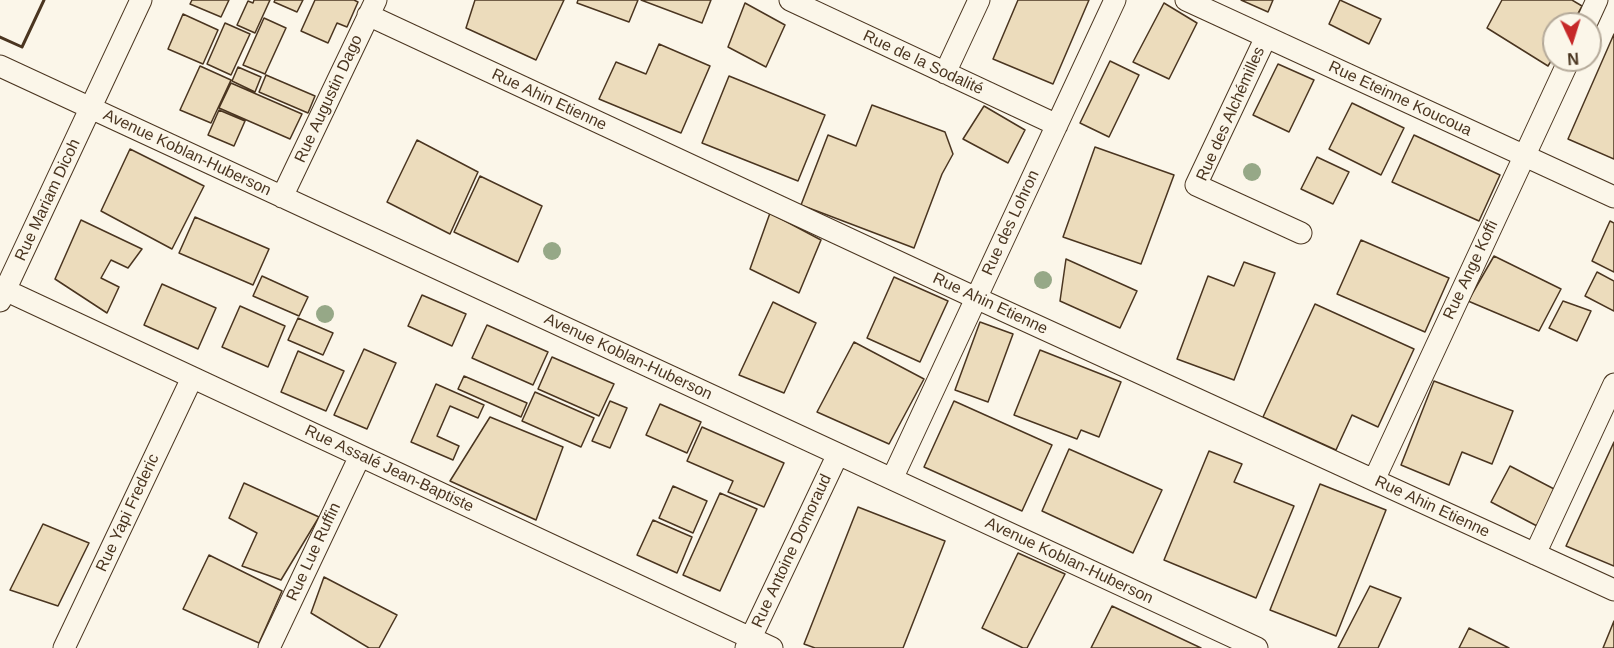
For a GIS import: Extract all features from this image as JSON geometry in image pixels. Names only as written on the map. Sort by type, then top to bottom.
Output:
[{"type":"street","name":"Rue Mariam Dicoh","points":[[4,287],[141,0]]},
{"type":"street","name":"Rue de la Sodalité","points":[[790,0],[1057,125]]},
{"type":"street","points":[[945,73],[979,0]]},
{"type":"street","name":"Rue des Lohron","points":[[892,480],[1115,0]]},
{"type":"street","name":"Rue Eteinne Koucoua","points":[[1186,0],[1614,197]]},
{"type":"street","points":[[1603,0],[1614,5]]},
{"type":"street","name":"Rue Augustin Dago","points":[[282,197],[372,8]]},
{"type":"street","name":"Rue Ahin Etienne","points":[[372,8],[976,298],[1614,590]]},
{"type":"street","name":"Rue des Alchémilles","points":[[1266,37],[1196,185],[1301,233]]},
{"type":"street","name":"Avenue Koblan-Huberson","points":[[0,66],[1257,648]]},
{"type":"street","name":"Rue Ange Koffi","points":[[1374,480],[1564,72]]},
{"type":"street","name":"Rue Assalé Jean-Baptiste","points":[[4,287],[749,643],[772,648]]},
{"type":"street","name":"Rue Yapi Frederic","points":[[64,648],[192,378]]},
{"type":"street","points":[[1535,554],[1614,384]]},
{"type":"street","name":"Rue Antoine Domoraud","points":[[749,643],[838,454]]},
{"type":"street","name":"Rue Lue Ruffin","points":[[269,648],[360,456]]},
{"type":"building","points":[[192,0],[229,0],[221,17],[190,4]]},
{"type":"building","points":[[254,0],[270,0],[255,33],[237,25],[248,1],[253,3]]},
{"type":"building","points":[[275,0],[303,0],[297,12],[274,2]]},
{"type":"building","points":[[315,0],[354,0],[358,2],[347,27],[337,23],[328,43],[301,31]]},
{"type":"building","points":[[475,0],[564,0],[536,60],[466,28]]},
{"type":"building","points":[[578,0],[638,0],[629,22],[577,3]]},
{"type":"building","points":[[641,0],[711,0],[702,23]]},
{"type":"building","points":[[1018,0],[1089,0],[1053,84],[993,59]]},
{"type":"building","points":[[1241,0],[1273,0],[1268,12]]},
{"type":"building","points":[[1340,0],[1381,19],[1369,44],[1329,24]]},
{"type":"building","points":[[1502,0],[1572,0],[1582,6],[1579,12],[1542,12],[1542,62],[1487,28]]},
{"type":"building","points":[[745,3],[785,25],[766,67],[728,47]]},
{"type":"building","points":[[1164,3],[1197,23],[1169,79],[1133,62]]},
{"type":"building","points":[[183,14],[218,30],[203,64],[168,49]]},
{"type":"building","points":[[264,18],[286,28],[265,74],[243,65]]},
{"type":"building","points":[[225,23],[250,34],[231,75],[207,64]]},
{"type":"building","points":[[1614,34],[1614,159],[1568,139],[1597,72],[1602,72],[1602,61]]},
{"type":"building","points":[[659,44],[710,66],[681,133],[599,99],[616,62],[646,74]]},
{"type":"building","points":[[1110,61],[1139,75],[1109,137],[1080,123]]},
{"type":"building","points":[[1278,64],[1314,80],[1289,132],[1253,115]]},
{"type":"building","points":[[200,66],[231,80],[211,123],[180,110]]},
{"type":"building","points":[[238,67],[261,77],[255,92],[232,81]]},
{"type":"building","points":[[266,75],[315,96],[308,113],[259,92]]},
{"type":"building","points":[[729,76],[825,115],[798,181],[702,143]]},
{"type":"building","points":[[231,83],[302,114],[290,139],[219,108]]},
{"type":"building","points":[[1352,103],[1404,128],[1381,175],[1329,149]]},
{"type":"building","points":[[872,105],[945,132],[953,154],[942,174],[914,248],[801,205],[828,135],[856,146]]},
{"type":"building","points":[[984,106],[1025,130],[1008,163],[963,139]]},
{"type":"building","points":[[219,110],[245,121],[234,146],[208,135]]},
{"type":"building","points":[[1414,135],[1500,175],[1479,221],[1392,182]]},
{"type":"building","points":[[417,140],[478,172],[450,234],[387,202]]},
{"type":"building","points":[[1095,147],[1174,175],[1141,264],[1063,237]]},
{"type":"building","points":[[130,149],[204,186],[172,249],[101,211]]},
{"type":"building","points":[[1317,157],[1349,172],[1333,204],[1301,189]]},
{"type":"building","points":[[480,176],[542,206],[518,262],[454,232]]},
{"type":"building","points":[[770,213],[821,240],[799,293],[750,269]]},
{"type":"building","points":[[195,217],[269,249],[253,285],[179,253]]},
{"type":"building","points":[[81,220],[142,249],[128,268],[111,260],[101,278],[119,287],[107,313],[55,279]]},
{"type":"building","points":[[1610,221],[1614,223],[1614,272],[1592,261]]},
{"type":"building","points":[[1361,240],[1449,278],[1425,332],[1337,294]]},
{"type":"building","points":[[1494,256],[1561,289],[1539,331],[1468,301]]},
{"type":"building","points":[[1066,259],[1137,291],[1120,328],[1060,301]]},
{"type":"building","points":[[1244,262],[1275,273],[1234,380],[1177,359],[1208,276],[1234,286]]},
{"type":"building","points":[[1597,272],[1614,281],[1614,311],[1585,296]]},
{"type":"building","points":[[262,276],[308,297],[299,316],[253,296]]},
{"type":"building","points":[[894,277],[948,301],[920,362],[867,338]]},
{"type":"building","points":[[162,284],[216,308],[198,349],[144,325]]},
{"type":"building","points":[[422,295],[466,314],[452,346],[408,326]]},
{"type":"building","points":[[1563,301],[1591,311],[1577,341],[1549,328]]},
{"type":"building","points":[[773,302],[816,323],[784,393],[739,375]]},
{"type":"building","points":[[1315,304],[1414,349],[1378,427],[1352,415],[1336,450],[1263,417]]},
{"type":"building","points":[[240,306],[285,326],[268,367],[222,347]]},
{"type":"building","points":[[298,318],[333,333],[323,355],[288,340]]},
{"type":"building","points":[[980,322],[1013,334],[988,402],[955,390]]},
{"type":"building","points":[[487,325],[548,352],[533,385],[472,358]]},
{"type":"building","points":[[854,342],[924,379],[889,444],[817,412]]},
{"type":"building","points":[[364,349],[396,363],[367,429],[334,415]]},
{"type":"building","points":[[1040,350],[1121,382],[1099,437],[1081,430],[1077,439],[1014,415]]},
{"type":"building","points":[[298,351],[344,371],[326,411],[281,392]]},
{"type":"building","points":[[552,357],[614,384],[599,416],[538,389]]},
{"type":"building","points":[[464,376],[527,403],[521,417],[458,389]]},
{"type":"building","points":[[1434,381],[1513,411],[1492,464],[1462,452],[1449,485],[1401,465]]},
{"type":"building","points":[[436,384],[484,405],[478,418],[450,406],[437,436],[459,446],[453,460],[411,442]]},
{"type":"building","points":[[535,392],[594,418],[581,447],[522,421]]},
{"type":"building","points":[[610,401],[627,408],[610,448],[592,441]]},
{"type":"building","points":[[954,401],[1052,445],[1022,511],[924,467]]},
{"type":"building","points":[[660,404],[701,422],[687,453],[646,435]]},
{"type":"building","points":[[490,417],[563,447],[536,520],[450,481]]},
{"type":"building","points":[[702,427],[784,463],[764,507],[728,492],[733,481],[687,461]]},
{"type":"building","points":[[1614,442],[1614,566],[1566,546]]},
{"type":"building","points":[[1069,449],[1162,490],[1133,553],[1042,511]]},
{"type":"building","points":[[1209,451],[1242,464],[1234,482],[1294,506],[1256,598],[1164,560]]},
{"type":"building","points":[[1510,466],[1556,490],[1537,526],[1491,502]]},
{"type":"building","points":[[244,483],[319,517],[281,580],[242,566],[257,533],[229,518]]},
{"type":"building","points":[[1320,484],[1386,510],[1336,636],[1270,610]]},
{"type":"building","points":[[673,486],[707,501],[693,533],[659,518]]},
{"type":"building","points":[[720,493],[757,509],[720,591],[683,575]]},
{"type":"building","points":[[858,507],[945,541],[903,648],[815,648],[804,644]]},
{"type":"building","points":[[653,520],[692,537],[677,573],[637,555]]},
{"type":"building","points":[[43,524],[89,543],[58,606],[10,590]]},
{"type":"building","points":[[1018,553],[1065,574],[1027,648],[982,628]]},
{"type":"building","points":[[209,555],[282,591],[259,643],[183,609]]},
{"type":"building","points":[[324,577],[397,615],[379,648],[369,648],[311,613]]},
{"type":"building","points":[[1370,586],[1401,598],[1378,648],[1338,648]]},
{"type":"building","points":[[1112,606],[1201,648],[1091,648]]},
{"type":"building","points":[[1614,621],[1614,648],[1603,648]]},
{"type":"building","points":[[1469,628],[1509,648],[1459,648]]},
{"type":"wall","points":[[0,37],[22,47],[44,0]]}]
